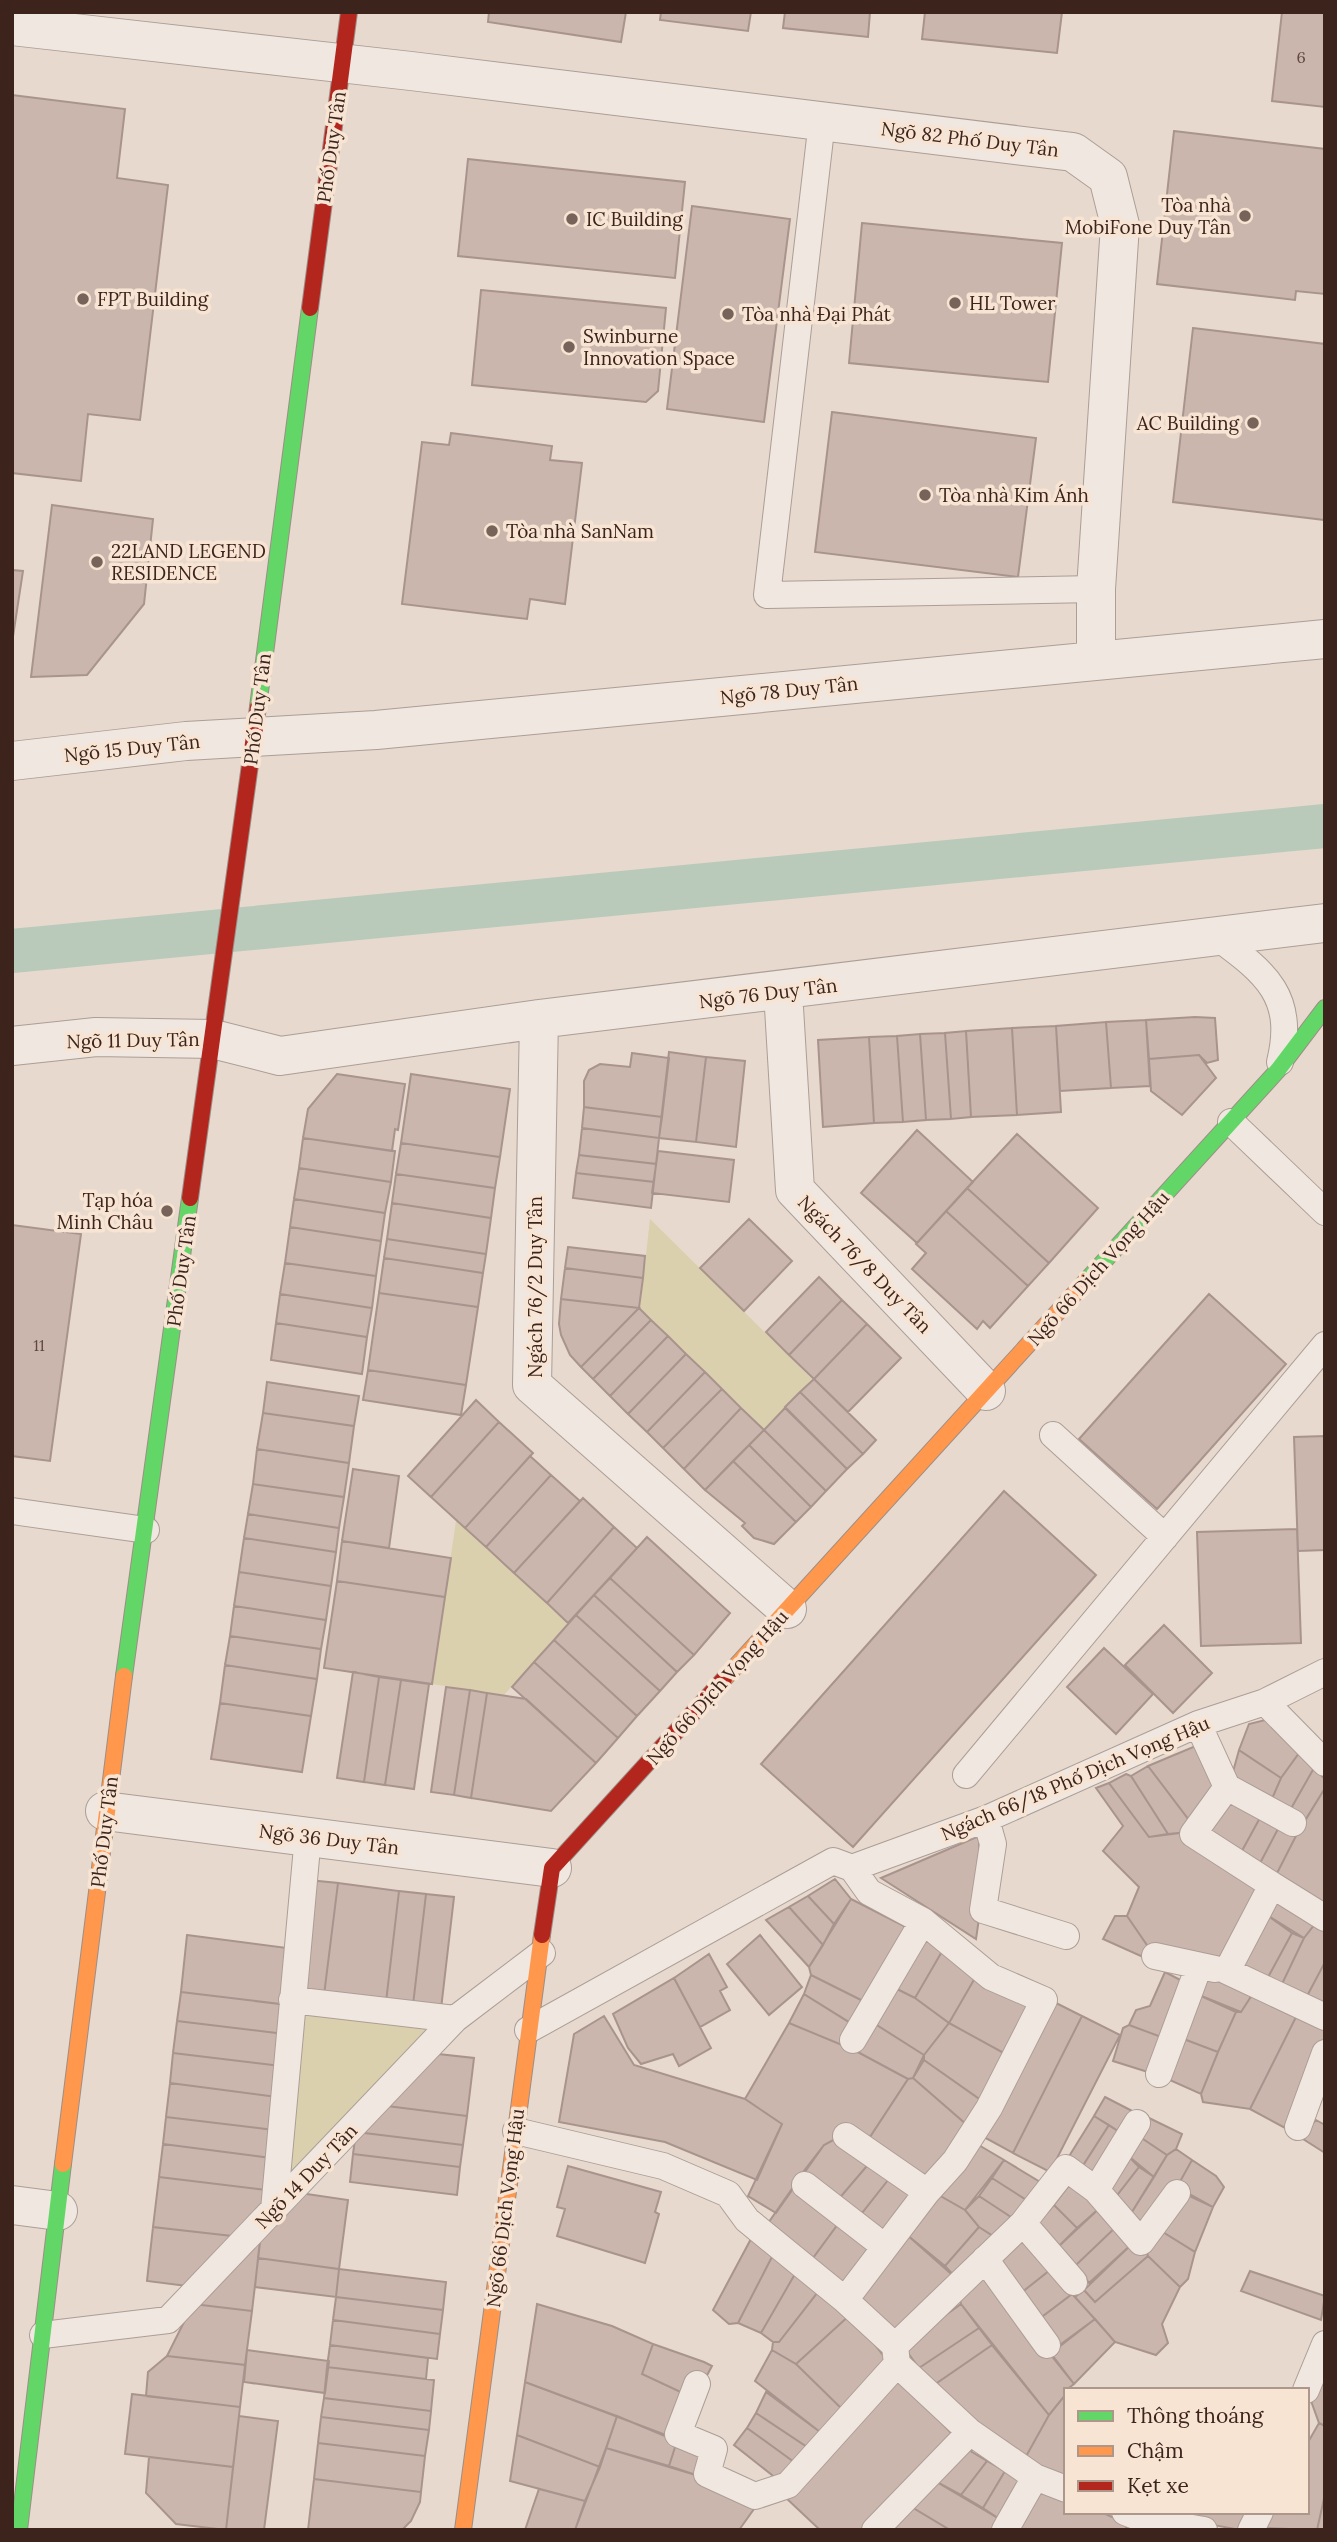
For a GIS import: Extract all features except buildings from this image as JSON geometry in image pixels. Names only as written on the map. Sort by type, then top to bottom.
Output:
[{"type":"street","name":"Phố Duy Tân","points":[[19,2530],[105,1811],[243,821],[349,12]]},
{"type":"street","name":"Ngõ 82 Phố Duy Tân","points":[[12,26],[1073,152],[1108,177],[1120,225],[1096,589],[1096,660]]},
{"type":"street","name":"Ngõ 78 Duy Tân","points":[[252,739],[390,729],[1325,639]]},
{"type":"street","name":"Ngõ 15 Duy Tân","points":[[12,761],[186,741],[252,739]]},
{"type":"street","name":"Ngõ 76 Duy Tân","points":[[213,1039],[280,1056],[539,1019],[1325,923]]},
{"type":"street","name":"Ngách 76/8 Duy Tân","points":[[783,991],[795,1190],[986,1391]]},
{"type":"street","name":"Ngõ 66 Dịch Vọng Hậu","points":[[463,2530],[528,2030],[552,1868],[1278,1070],[1325,1008]]},
{"type":"street","name":"Ngách 76/2 Duy Tân","points":[[539,1019],[532,1385],[788,1609]]},
{"type":"street","name":"Ngõ 11 Duy Tân","points":[[12,1046],[96,1037],[213,1039]]},
{"type":"street","name":"Ngõ 36 Duy Tân","points":[[105,1811],[552,1868]]},
{"type":"street","points":[[12,2205],[58,2211]]},
{"type":"lane","points":[[822,121],[767,595],[1096,589]]},
{"type":"lane","points":[[1218,938],[1258,967],[1280,1000],[1287,1033],[1278,1070]]},
{"type":"lane","points":[[1231,1122],[1325,1212]]},
{"type":"lane","points":[[966,1775],[1325,1345]]},
{"type":"lane","points":[[1053,1435],[1165,1537]]},
{"type":"lane","points":[[12,1511],[146,1530]]},
{"type":"lane","name":"Ngách 66/18 Phố Dịch Vọng Hậu","points":[[528,2030],[833,1861],[852,1868],[986,1819],[1198,1724],[1265,1702],[1325,1672]]},
{"type":"lane","points":[[1265,1702],[1325,1762]]},
{"type":"lane","points":[[1198,1724],[1227,1787],[1293,1823]]},
{"type":"lane","points":[[1227,1787],[1193,1834],[1325,1918]]},
{"type":"lane","points":[[986,1819],[993,1844],[983,1910],[1066,1936]]},
{"type":"lane","points":[[274,2210],[308,1836]]},
{"type":"lane","points":[[845,2300],[927,2192],[955,2161],[989,2108],[1044,2000],[991,1978],[923,1921],[869,1892],[852,1868]]},
{"type":"lane","points":[[1227,1971],[1272,1885]]},
{"type":"lane","points":[[853,2040],[923,1921]]},
{"type":"lane","name":"Ngõ 14 Duy Tân","points":[[43,2335],[168,2320],[455,2019],[541,1952]]},
{"type":"lane","points":[[1155,1956],[1227,1971],[1325,2017]]},
{"type":"lane","points":[[1159,2074],[1199,1966]]},
{"type":"lane","points":[[292,2000],[455,2019]]},
{"type":"lane","points":[[1298,2127],[1325,2053]]},
{"type":"lane","points":[[1096,2190],[1136,2123]]},
{"type":"lane","points":[[516,2132],[663,2166],[728,2194],[747,2220],[845,2300],[970,2432],[1035,2477],[1064,2488]]},
{"type":"lane","points":[[846,2136],[927,2192]]},
{"type":"lane","points":[[697,2384],[678,2434],[714,2449],[707,2474],[755,2496],[788,2485],[896,2355],[985,2259],[1023,2223],[1066,2168],[1096,2190],[1141,2242],[1177,2193]]},
{"type":"lane","points":[[805,2185],[885,2247]]},
{"type":"lane","points":[[1023,2223],[1074,2282]]},
{"type":"lane","points":[[985,2259],[1047,2345]]},
{"type":"lane","points":[[1308,2388],[1325,2344]]},
{"type":"lane","points":[[875,2530],[970,2432]]},
{"type":"lane","points":[[1005,2530],[1035,2477]]},
{"type":"lane","points":[[1130,2514],[1146,2521],[1204,2530]]},
{"type":"lane","points":[[1251,2530],[1259,2514]]},
{"type":"shaded area","points":[[650,1219],[812,1379],[764,1429],[640,1308]]},
{"type":"shaded area","points":[[456,1521],[568,1623],[504,1695],[432,1684]]},
{"type":"shaded area","points":[[298,2007],[443,2024],[279,2199]]},
{"type":"waterway","points":[[12,951],[1325,826]]},
{"type":"traffic: fast","points":[[258,707],[310,308]]},
{"type":"traffic: fast","points":[[1086,1281],[1278,1070],[1325,1008]]},
{"type":"traffic: fast","points":[[124,1676],[190,1198]]},
{"type":"traffic: fast","points":[[19,2530],[63,2164]]},
{"type":"traffic: slow","points":[[724,1679],[1086,1281]]},
{"type":"traffic: slow","points":[[63,2164],[124,1676]]},
{"type":"traffic: slow","points":[[463,2530],[542,1935]]},
{"type":"traffic: jam","points":[[310,308],[349,12]]},
{"type":"traffic: jam","points":[[190,1198],[258,707]]},
{"type":"traffic: jam","points":[[542,1935],[552,1868],[724,1679]]},
{"type":"place","name":"Tòa nhà MobiFone Duy Tân","points":[[1245,216]]},
{"type":"place","name":"IC Building","points":[[572,219]]},
{"type":"place","name":"FPT Building","points":[[83,299]]},
{"type":"place","name":"HL Tower","points":[[955,303]]},
{"type":"place","name":"Tòa nhà Đại Phát","points":[[728,314]]},
{"type":"place","name":"Swinburne Innovation Space","points":[[569,347]]},
{"type":"place","name":"AC Building","points":[[1253,423]]},
{"type":"place","name":"Tòa nhà Kim Ánh","points":[[925,495]]},
{"type":"place","name":"Tòa nhà SanNam","points":[[492,531]]},
{"type":"place","name":"22LAND LEGEND RESIDENCE","points":[[97,562]]},
{"type":"place","name":"Tạp hóa Minh Châu","points":[[167,1211]]}]
